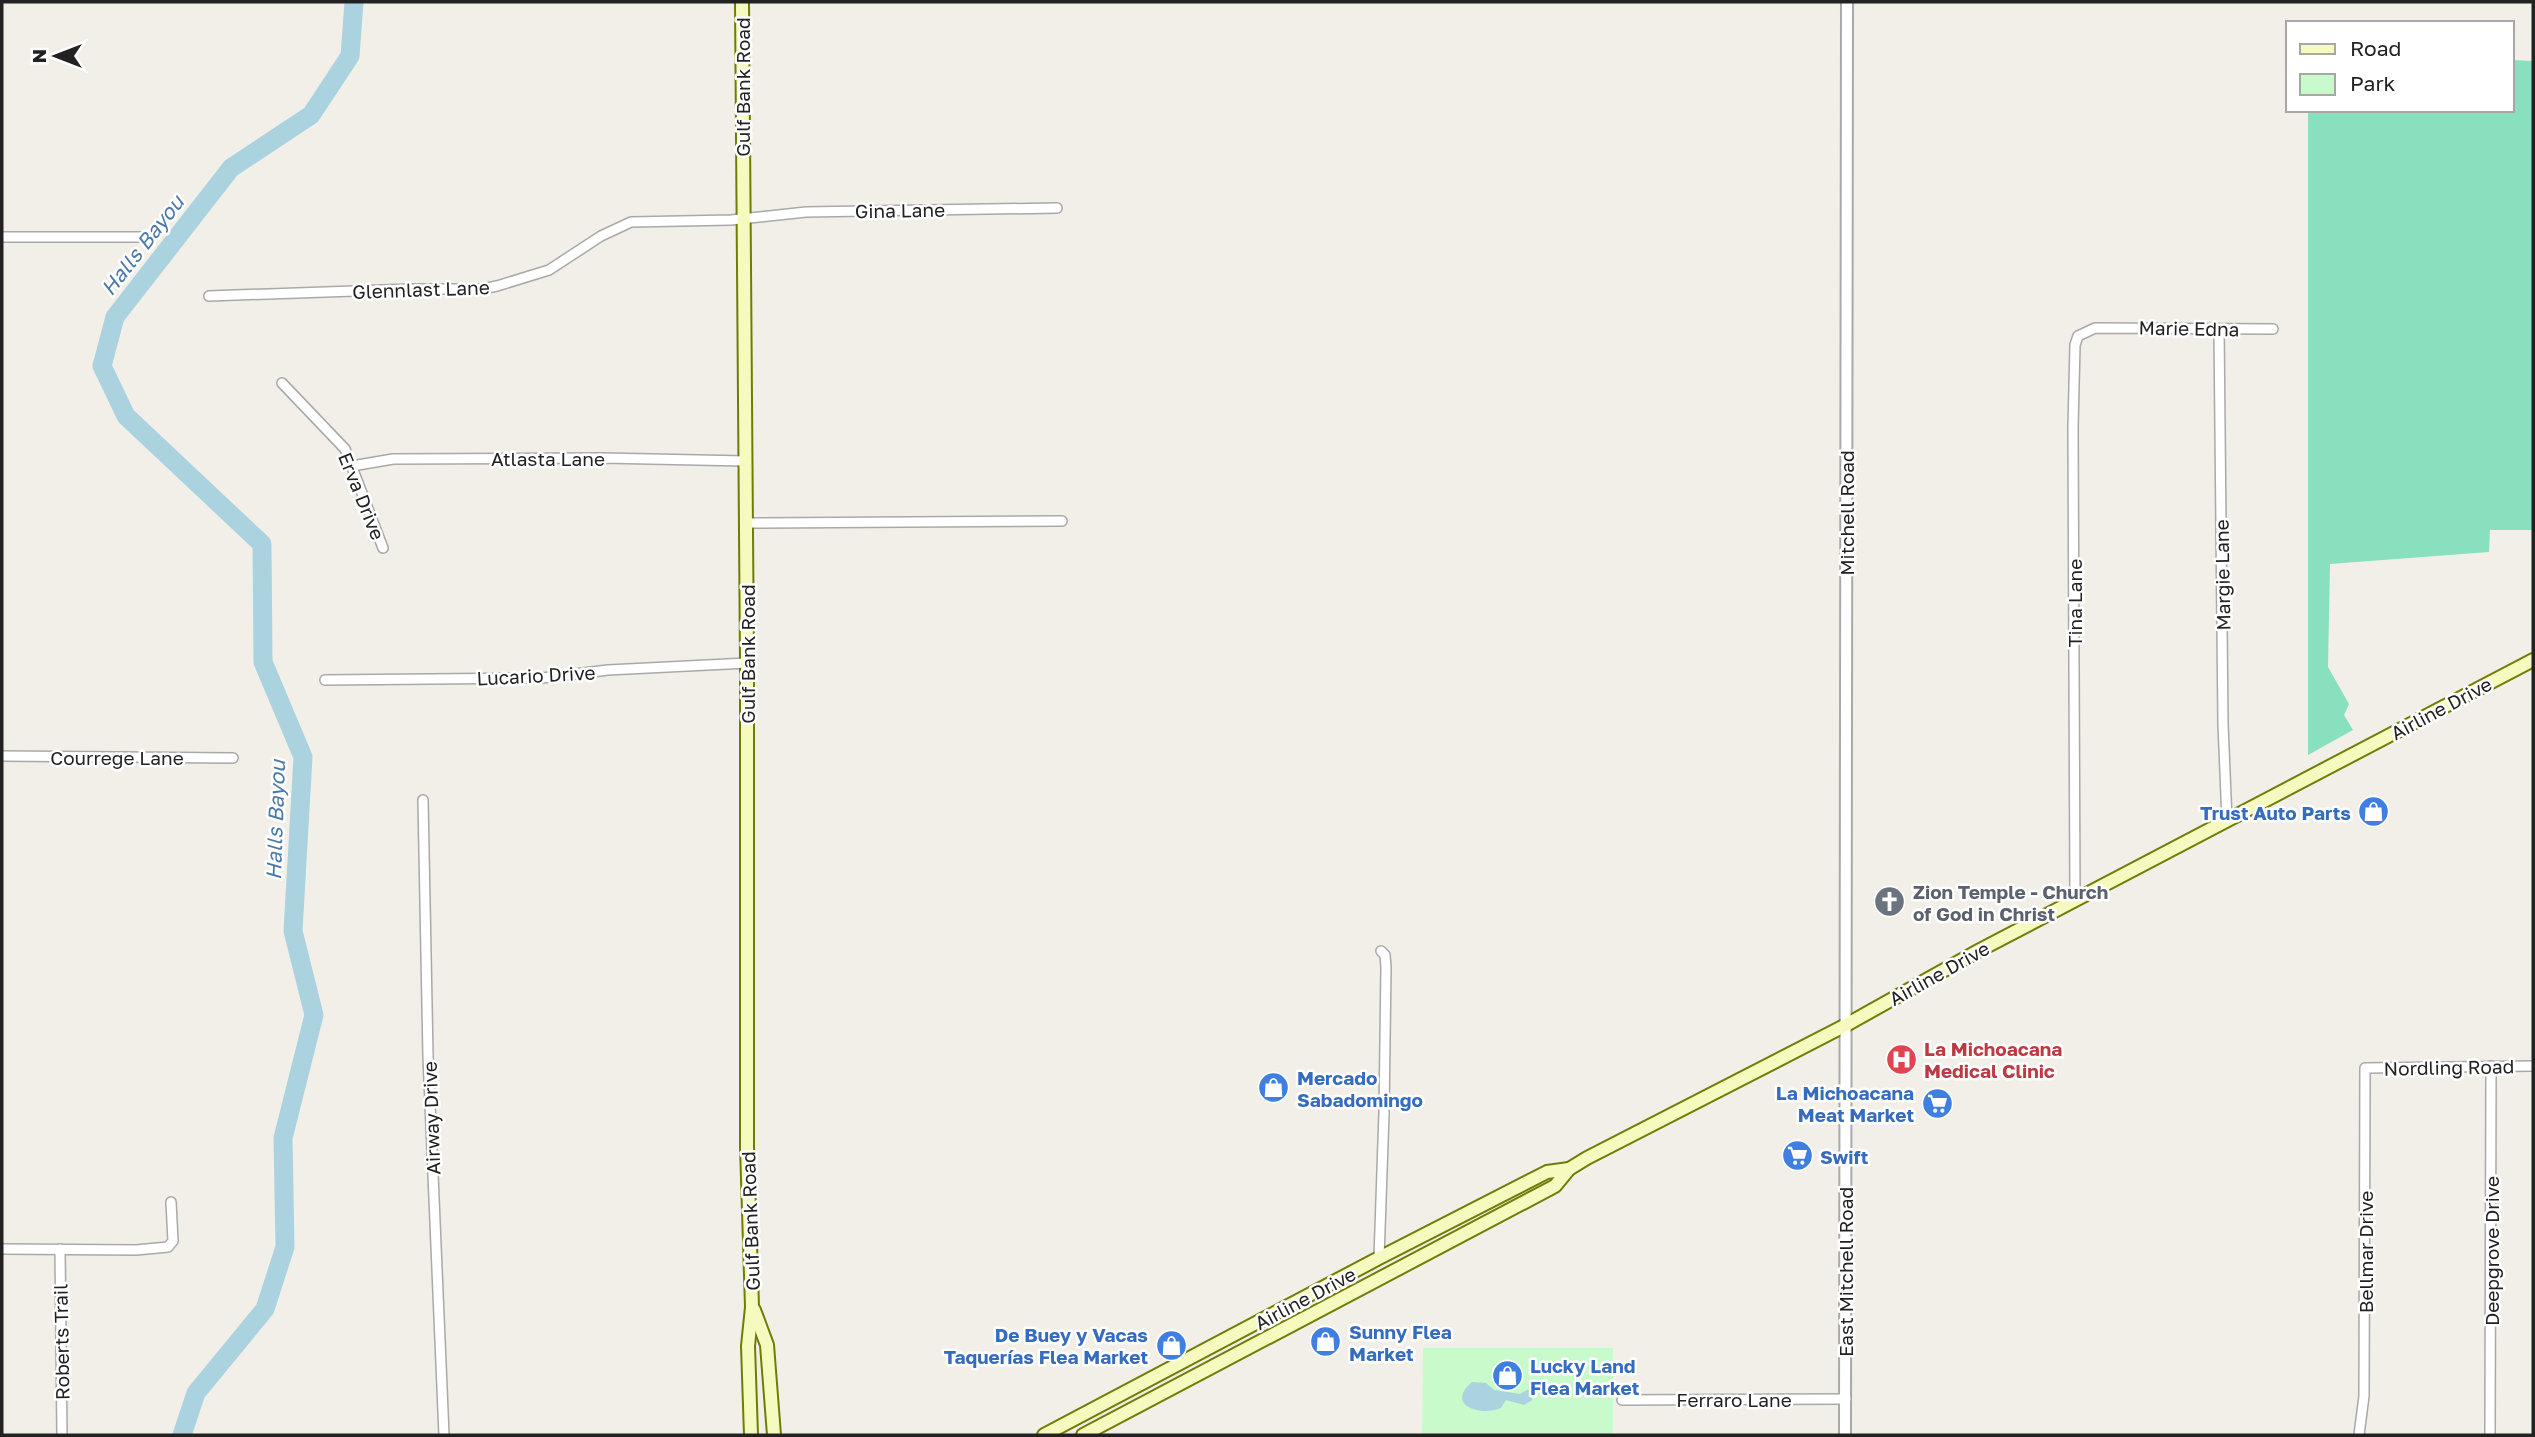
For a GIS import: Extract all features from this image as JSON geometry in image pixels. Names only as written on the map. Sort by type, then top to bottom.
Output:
[{"type":"main road","name":"Gulf Bank Road","points":[[742,2],[747,663],[747,1147],[752,1307],[748,1346],[751,1435]]},
{"type":"main road","name":"Airline Drive","points":[[1044,1435],[1547,1172],[1569,1169],[1846,1025],[2075,900],[2533,660]]},
{"type":"main road","name":"Airline Drive","points":[[1088,1434],[1555,1186],[1569,1169]]},
{"type":"main road","points":[[1379,1258],[1403,1268]]},
{"type":"main road","name":"Gulf Bank Road","points":[[752,1307],[767,1345],[774,1435]]},
{"type":"street","name":"Mitchell Road","points":[[1846,1025],[1847,2]]},
{"type":"street","name":"Gina Lane","points":[[743,217],[806,212],[1057,208]]},
{"type":"street","name":"Glennlast Lane","points":[[209,296],[497,286],[549,270],[601,236],[631,222],[731,220],[743,217]]},
{"type":"street","points":[[2,237],[148,237]]},
{"type":"street","name":"Marie Edna","points":[[2105,327],[2273,329]]},
{"type":"street","name":"Tina Lane","points":[[2075,900],[2075,345],[2078,336],[2095,328],[2105,327]]},
{"type":"street","name":"Margie Lane","points":[[2219,329],[2223,724],[2227,821]]},
{"type":"street","name":"Erva Drive","points":[[282,383],[345,449],[383,548]]},
{"type":"street","name":"Atlasta Lane","points":[[352,466],[393,459],[603,458],[745,461]]},
{"type":"street","points":[[746,523],[1062,521]]},
{"type":"street","name":"Lucario Drive","points":[[325,680],[542,678],[608,670],[747,663]]},
{"type":"street","name":"Courrege Lane","points":[[2,756],[233,758]]},
{"type":"street","name":"Airway Drive","points":[[423,800],[428,1056],[444,1435]]},
{"type":"street","points":[[1379,1258],[1385,980],[1385,955],[1381,951]]},
{"type":"street","name":"East Mitchell Road","points":[[1845,1435],[1846,1025]]},
{"type":"street","name":"Deepgrove Drive","points":[[2490,1435],[2491,1066]]},
{"type":"street","name":"Nordling Road","points":[[2365,1068],[2533,1066]]},
{"type":"street","name":"Bellmar Drive","points":[[2359,1435],[2364,1396],[2365,1068]]},
{"type":"street","points":[[2,1249],[136,1250],[168,1247],[173,1241],[170,1202]]},
{"type":"street","name":"Roberts Trail","points":[[60,1249],[62,1435]]},
{"type":"street","name":"Ferraro Lane","points":[[1622,1399],[1846,1399]]},
{"type":"green space","points":[[2514,60],[2533,61],[2532,530],[2490,530],[2489,552],[2330,564],[2328,667],[2349,704],[2344,715],[2353,730],[2308,755],[2308,112],[2514,112]]},
{"type":"green space","points":[[1423,1348],[1613,1348],[1613,1435],[1422,1435]]},
{"type":"water","points":[[1472,1382],[1486,1383],[1494,1390],[1520,1394],[1529,1389],[1532,1400],[1524,1405],[1506,1400],[1501,1408],[1475,1410],[1464,1403],[1462,1397]]},
{"type":"waterway","name":"Halls Bayou","points":[[182,1435],[196,1393],[265,1309],[285,1247],[283,1138],[314,1015],[293,931],[303,757],[263,662],[262,544],[126,416],[102,366],[115,317],[231,168],[311,115],[350,56],[354,2]]},
{"type":"place","name":"Trust Auto Parts","points":[[2374,812]]},
{"type":"place","name":"Zion Temple - Church of God in Christ","points":[[1890,902]]},
{"type":"place","name":"La Michoacana Medical Clinic","points":[[1901,1059]]},
{"type":"place","name":"Mercado Sabadomingo","points":[[1274,1088]]},
{"type":"place","name":"La Michoacana Meat Market","points":[[1937,1103]]},
{"type":"place","name":"Swift","points":[[1797,1156]]},
{"type":"place","name":"Sunny Flea Market","points":[[1326,1342]]},
{"type":"place","name":"De Buey y Vacas Taquerías Flea Market","points":[[1171,1345]]},
{"type":"place","name":"Lucky Land Flea Market","points":[[1507,1376]]}]
